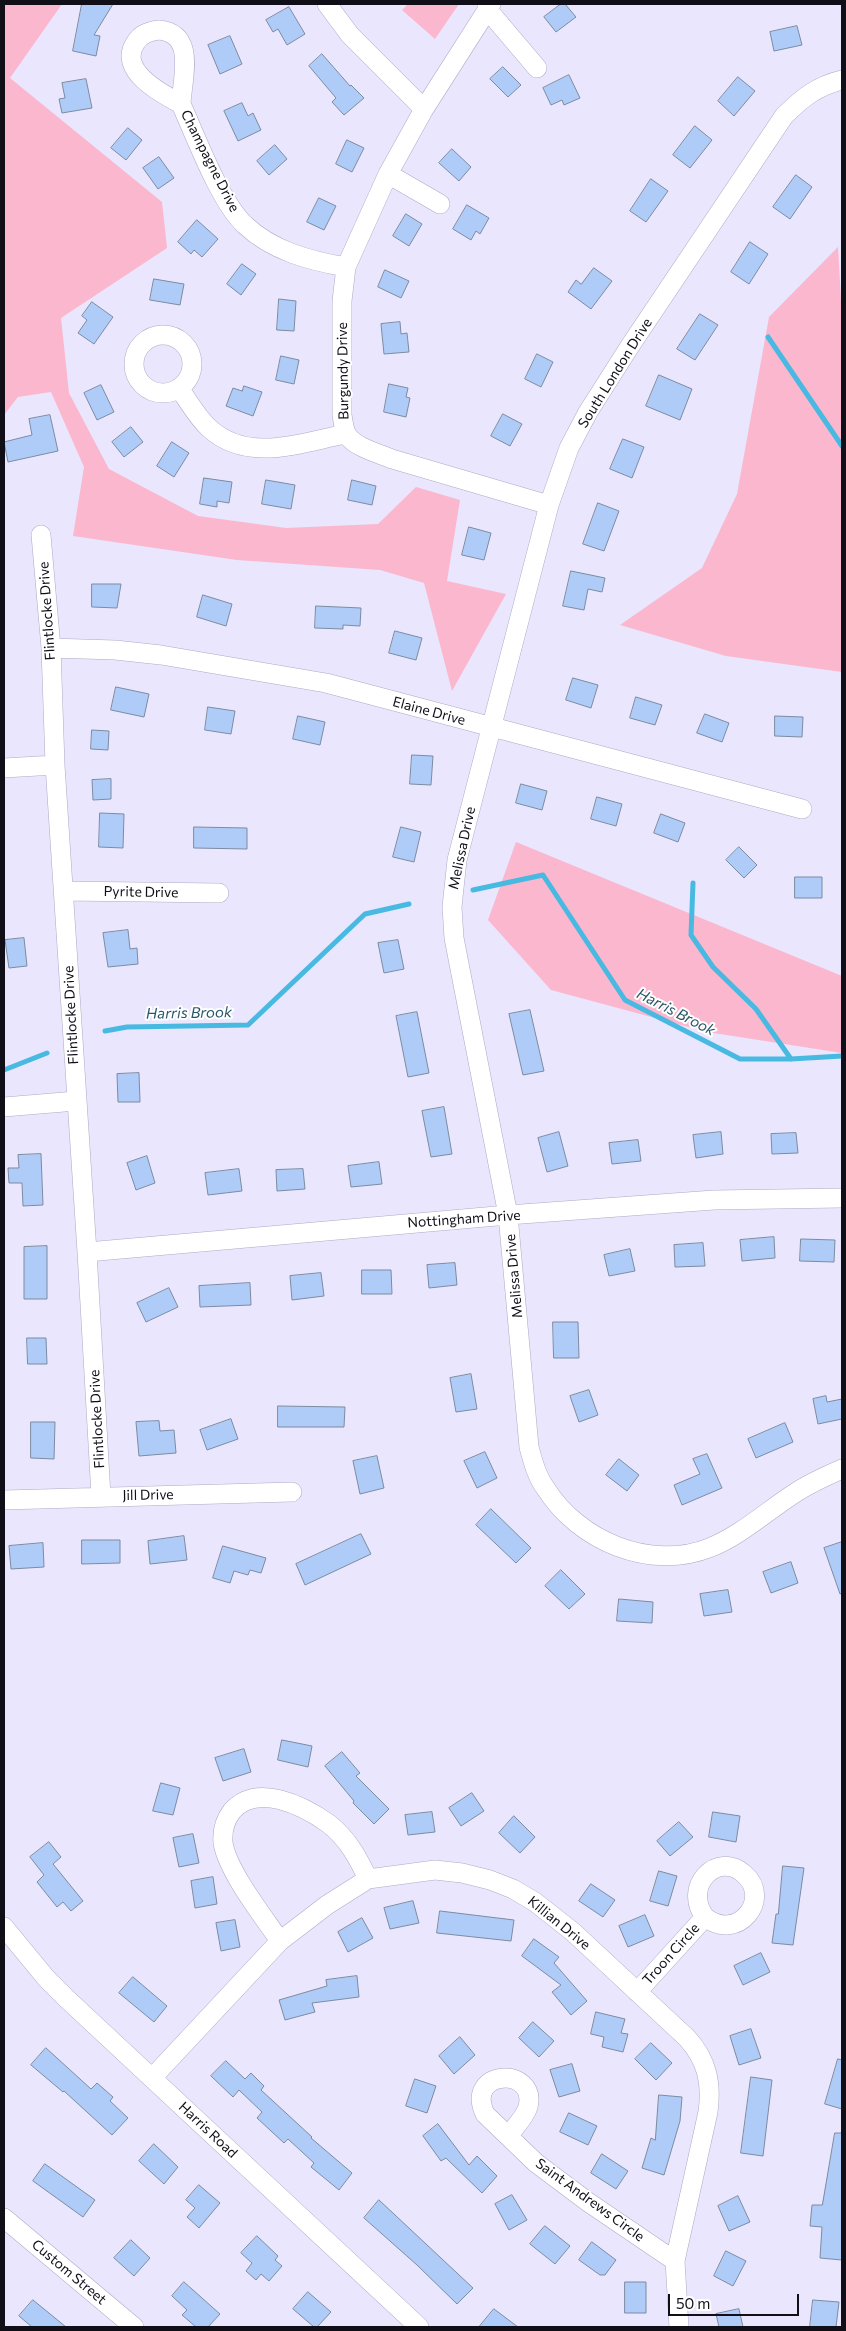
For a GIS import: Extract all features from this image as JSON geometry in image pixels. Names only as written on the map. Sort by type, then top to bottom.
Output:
[{"type":"street","points":[[328,4],[350,35],[424,109]]},
{"type":"street","points":[[489,6],[537,68]]},
{"type":"street","name":"Burgundy Drive","points":[[489,6],[424,109],[388,174],[346,267],[342,301],[340,357],[342,415],[346,434],[356,443],[392,459],[549,505]]},
{"type":"street","name":"South London Drive","points":[[491,727],[549,505],[569,448],[588,412],[784,116],[805,95],[819,87],[842,80]]},
{"type":"street","name":"Champagne Drive","points":[[181,104],[225,198],[245,225],[260,238],[299,256],[320,263],[346,267]]},
{"type":"street","points":[[388,174],[440,204]]},
{"type":"street","points":[[180,388],[209,428],[222,439],[238,445],[254,448],[289,447],[346,434]]},
{"type":"street","name":"Flintlocke Drive","points":[[41,535],[51,648],[55,765],[101,1496]]},
{"type":"street","name":"Elaine Drive","points":[[51,648],[115,650],[161,655],[326,683],[802,809]]},
{"type":"street","name":"Melissa Drive","points":[[491,727],[457,860],[452,907],[459,970],[508,1215],[529,1447],[535,1468],[546,1490],[564,1510],[600,1540],[621,1549],[669,1556],[689,1554],[729,1538],[796,1492],[842,1469]]},
{"type":"street","points":[[4,768],[55,765]]},
{"type":"street","name":"Pyrite Drive","points":[[64,891],[219,893]]},
{"type":"street","points":[[4,1107],[76,1101]]},
{"type":"street","name":"Nottingham Drive","points":[[87,1252],[508,1215],[714,1200],[842,1198]]},
{"type":"street","name":"Jill Drive","points":[[4,1500],[292,1492]]},
{"type":"street","points":[[280,1941],[236,1875],[224,1844],[226,1820],[237,1806],[251,1798],[268,1797],[314,1815],[329,1824],[349,1844],[368,1879]]},
{"type":"street","name":"Killian Drive","points":[[152,2078],[280,1941],[327,1904],[368,1879],[436,1870],[462,1873],[513,1889],[535,1902],[560,1921],[637,1992],[696,2048],[707,2068],[710,2099],[708,2112],[675,2261],[679,2327]]},
{"type":"street","name":"Troon Circle","points":[[637,1992],[705,1917]]},
{"type":"street","name":"Harris Road","points":[[4,1927],[46,1978],[420,2327]]},
{"type":"street","name":"Saint Andrews Circle","points":[[508,2136],[536,2163],[675,2261]]},
{"type":"street","name":"Custom Street","points":[[4,2218],[132,2326]]},
{"type":"shaded area","points":[[4,4],[62,4],[10,78],[162,202],[167,248],[61,318],[69,393],[109,469],[198,516],[286,528],[378,524],[416,487],[460,500],[447,581],[506,594],[452,691],[424,583],[380,570],[237,560],[73,536],[84,467],[51,392],[18,397],[4,415]]},
{"type":"shaded area","points":[[408,4],[459,4],[435,39],[402,10]]},
{"type":"shaded area","points":[[838,247],[842,318],[842,672],[726,656],[620,625],[702,568],[737,494],[769,317]]},
{"type":"shaded area","points":[[516,842],[842,976],[842,1053],[707,1032],[551,990],[488,920]]},
{"type":"building","points":[[82,4],[113,4],[94,35],[100,36],[96,56],[73,51]]},
{"type":"building","points":[[561,4],[565,4],[576,17],[556,32],[544,17]]},
{"type":"building","points":[[289,7],[305,34],[287,45],[278,29],[273,32],[266,20]]},
{"type":"building","points":[[797,26],[802,45],[774,51],[770,32]]},
{"type":"building","points":[[230,36],[242,64],[220,74],[208,45]]},
{"type":"building","points":[[322,54],[350,86],[364,98],[344,115],[332,102],[336,98],[309,66]]},
{"type":"building","points":[[503,67],[521,85],[508,97],[490,79]]},
{"type":"building","points":[[569,75],[580,98],[564,105],[562,100],[551,105],[543,88]]},
{"type":"building","points":[[738,77],[755,91],[734,116],[718,101]]},
{"type":"building","points":[[86,79],[92,108],[62,113],[59,99],[65,98],[62,83]]},
{"type":"building","points":[[242,103],[248,116],[253,113],[261,130],[238,141],[224,111]]},
{"type":"building","points":[[695,126],[712,140],[690,168],[673,155]]},
{"type":"building","points":[[128,128],[142,140],[126,160],[111,148]]},
{"type":"building","points":[[347,140],[364,148],[352,172],[336,164]]},
{"type":"building","points":[[275,145],[287,159],[269,175],[257,161]]},
{"type":"building","points":[[452,149],[471,167],[459,181],[439,163]]},
{"type":"building","points":[[159,157],[174,178],[158,189],[143,168]]},
{"type":"building","points":[[796,175],[812,187],[790,219],[773,207]]},
{"type":"building","points":[[651,179],[668,191],[646,222],[630,211]]},
{"type":"building","points":[[319,198],[336,206],[324,230],[307,222]]},
{"type":"building","points":[[467,205],[489,218],[480,234],[476,231],[471,240],[453,229]]},
{"type":"building","points":[[406,214],[422,224],[409,246],[393,236]]},
{"type":"building","points":[[197,220],[218,239],[202,257],[194,250],[191,254],[178,242]]},
{"type":"building","points":[[750,242],[768,254],[749,284],[731,272]]},
{"type":"building","points":[[242,264],[256,274],[241,295],[227,284]]},
{"type":"building","points":[[594,268],[612,281],[591,309],[568,292],[576,280],[581,284]]},
{"type":"building","points":[[385,270],[409,281],[401,298],[378,287]]},
{"type":"building","points":[[154,279],[184,284],[180,305],[150,300]]},
{"type":"building","points":[[279,299],[296,301],[294,331],[277,330]]},
{"type":"building","points":[[92,302],[113,317],[94,344],[78,333],[87,320],[82,316]]},
{"type":"building","points":[[700,314],[718,325],[695,360],[677,349]]},
{"type":"building","points":[[400,322],[401,334],[407,333],[409,352],[384,354],[381,324]]},
{"type":"building","points":[[537,354],[553,362],[541,387],[525,379]]},
{"type":"building","points":[[281,356],[299,360],[294,384],[276,380]]},
{"type":"building","points":[[659,375],[692,389],[680,420],[646,406]]},
{"type":"building","points":[[389,384],[408,388],[406,397],[410,398],[406,417],[384,412]]},
{"type":"building","points":[[101,385],[114,412],[97,420],[84,393]]},
{"type":"building","points":[[244,386],[262,392],[253,416],[226,406],[233,388],[242,391]]},
{"type":"building","points":[[503,414],[522,424],[510,446],[491,436]]},
{"type":"building","points":[[50,415],[58,451],[8,462],[4,442],[32,435],[29,419]]},
{"type":"building","points":[[131,427],[143,442],[124,457],[112,442]]},
{"type":"building","points":[[623,439],[644,447],[632,478],[610,469]]},
{"type":"building","points":[[172,442],[189,453],[174,477],[157,466]]},
{"type":"building","points":[[204,478],[232,482],[229,503],[217,501],[217,507],[200,504]]},
{"type":"building","points":[[266,480],[295,485],[291,509],[262,504]]},
{"type":"building","points":[[352,480],[376,486],[372,505],[348,500]]},
{"type":"building","points":[[598,503],[619,511],[604,551],[583,544]]},
{"type":"building","points":[[469,527],[491,533],[484,560],[462,555]]},
{"type":"building","points":[[571,571],[605,578],[602,592],[588,589],[584,610],[563,606]]},
{"type":"building","points":[[92,584],[121,584],[117,608],[92,607]]},
{"type":"building","points":[[203,595],[232,604],[226,626],[197,617]]},
{"type":"building","points":[[316,606],[361,608],[360,626],[343,625],[343,629],[315,628]]},
{"type":"building","points":[[395,631],[422,638],[416,660],[389,653]]},
{"type":"building","points":[[573,678],[598,685],[591,708],[566,700]]},
{"type":"building","points":[[116,687],[149,694],[144,717],[111,710]]},
{"type":"building","points":[[636,697],[662,705],[655,725],[630,718]]},
{"type":"building","points":[[208,707],[235,711],[231,734],[205,730]]},
{"type":"building","points":[[705,714],[729,723],[722,742],[697,733]]},
{"type":"building","points":[[298,716],[325,722],[320,745],[293,739]]},
{"type":"building","points":[[775,716],[803,717],[802,737],[775,736]]},
{"type":"building","points":[[92,730],[109,731],[108,750],[91,749]]},
{"type":"building","points":[[412,755],[433,756],[431,785],[410,784]]},
{"type":"building","points":[[111,779],[111,799],[93,800],[92,780]]},
{"type":"building","points":[[521,784],[547,791],[542,810],[516,803]]},
{"type":"building","points":[[597,797],[622,804],[616,826],[591,819]]},
{"type":"building","points":[[100,813],[124,814],[123,848],[99,847]]},
{"type":"building","points":[[661,814],[685,823],[678,842],[654,833]]},
{"type":"building","points":[[194,827],[247,828],[247,849],[194,848]]},
{"type":"building","points":[[401,827],[421,832],[414,862],[393,857]]},
{"type":"building","points":[[739,847],[757,865],[744,878],[726,860]]},
{"type":"building","points":[[795,877],[822,877],[822,898],[795,898]]},
{"type":"building","points":[[128,930],[130,949],[137,948],[138,964],[108,967],[103,933]]},
{"type":"building","points":[[24,938],[27,966],[9,968],[5,940]]},
{"type":"building","points":[[398,940],[404,969],[384,973],[378,943]]},
{"type":"building","points":[[530,1010],[544,1071],[523,1075],[509,1014]]},
{"type":"building","points":[[417,1012],[429,1073],[408,1077],[396,1016]]},
{"type":"building","points":[[139,1073],[140,1102],[118,1102],[117,1074]]},
{"type":"building","points":[[444,1107],[452,1154],[431,1157],[422,1111]]},
{"type":"building","points":[[559,1132],[568,1166],[547,1172],[538,1138]]},
{"type":"building","points":[[721,1132],[723,1154],[696,1158],[693,1135]]},
{"type":"building","points":[[796,1133],[798,1153],[772,1154],[771,1134]]},
{"type":"building","points":[[638,1140],[641,1161],[612,1164],[609,1143]]},
{"type":"building","points":[[41,1154],[43,1205],[23,1206],[22,1183],[9,1183],[8,1168],[19,1168],[18,1155]]},
{"type":"building","points":[[147,1156],[155,1183],[136,1190],[127,1163]]},
{"type":"building","points":[[379,1162],[382,1184],[351,1187],[348,1166]]},
{"type":"building","points":[[239,1169],[242,1191],[208,1195],[205,1173]]},
{"type":"building","points":[[303,1169],[305,1189],[277,1191],[276,1170]]},
{"type":"building","points":[[774,1237],[775,1258],[742,1261],[740,1240]]},
{"type":"building","points":[[801,1239],[835,1240],[834,1262],[800,1261]]},
{"type":"building","points":[[703,1243],[705,1266],[675,1267],[674,1245]]},
{"type":"building","points":[[47,1246],[47,1299],[24,1299],[24,1247]]},
{"type":"building","points":[[630,1249],[635,1271],[609,1276],[604,1255]]},
{"type":"building","points":[[455,1263],[457,1285],[429,1288],[427,1265]]},
{"type":"building","points":[[362,1270],[391,1270],[392,1294],[362,1294]]},
{"type":"building","points":[[321,1273],[324,1296],[292,1300],[290,1276]]},
{"type":"building","points":[[250,1283],[251,1305],[200,1307],[199,1286]]},
{"type":"building","points":[[169,1288],[178,1307],[146,1322],[137,1303]]},
{"type":"building","points":[[553,1322],[578,1322],[579,1358],[554,1358]]},
{"type":"building","points":[[27,1338],[46,1338],[47,1364],[28,1364]]},
{"type":"building","points":[[471,1374],[477,1409],[456,1412],[450,1378]]},
{"type":"building","points":[[589,1390],[598,1415],[579,1422],[570,1396]]},
{"type":"building","points":[[826,1396],[827,1402],[842,1399],[842,1419],[818,1424],[813,1399]]},
{"type":"building","points":[[278,1406],[345,1407],[344,1427],[278,1427]]},
{"type":"building","points":[[231,1419],[238,1439],[207,1450],[200,1430]]},
{"type":"building","points":[[159,1421],[160,1431],[174,1430],[176,1453],[139,1456],[136,1422]]},
{"type":"building","points":[[31,1422],[55,1422],[54,1459],[31,1458]]},
{"type":"building","points":[[785,1423],[793,1442],[756,1458],[748,1439]]},
{"type":"building","points":[[485,1452],[497,1478],[477,1488],[464,1461]]},
{"type":"building","points":[[707,1454],[722,1488],[682,1505],[674,1485],[700,1474],[693,1459]]},
{"type":"building","points":[[377,1456],[384,1488],[360,1494],[353,1461]]},
{"type":"building","points":[[619,1459],[639,1475],[627,1491],[606,1475]]},
{"type":"building","points":[[491,1509],[531,1548],[516,1563],[476,1525]]},
{"type":"building","points":[[361,1534],[371,1554],[305,1585],[296,1564]]},
{"type":"building","points":[[184,1536],[187,1560],[150,1564],[148,1541]]},
{"type":"building","points":[[82,1540],[120,1540],[120,1563],[82,1564]]},
{"type":"building","points":[[842,1542],[842,1593],[840,1594],[824,1548]]},
{"type":"building","points":[[43,1543],[44,1567],[11,1569],[9,1546]]},
{"type":"building","points":[[223,1546],[266,1558],[261,1573],[250,1570],[248,1575],[234,1571],[230,1583],[213,1578]]},
{"type":"building","points":[[791,1562],[798,1583],[771,1593],[763,1572]]},
{"type":"building","points":[[561,1570],[585,1594],[569,1609],[545,1586]]},
{"type":"building","points":[[728,1590],[732,1612],[704,1616],[700,1594]]},
{"type":"building","points":[[619,1599],[653,1602],[652,1623],[617,1621]]},
{"type":"building","points":[[282,1740],[312,1746],[308,1767],[278,1760]]},
{"type":"building","points":[[244,1749],[251,1772],[223,1781],[215,1758]]},
{"type":"building","points":[[342,1752],[360,1773],[356,1776],[389,1809],[374,1824],[353,1803],[354,1801],[325,1766]]},
{"type":"building","points":[[161,1783],[180,1788],[173,1815],[153,1811]]},
{"type":"building","points":[[472,1793],[484,1811],[461,1826],[449,1808]]},
{"type":"building","points":[[432,1812],[435,1832],[408,1835],[405,1815]]},
{"type":"building","points":[[713,1812],[740,1816],[736,1842],[709,1837]]},
{"type":"building","points":[[514,1816],[535,1837],[520,1853],[499,1833]]},
{"type":"building","points":[[679,1822],[693,1837],[670,1856],[657,1841]]},
{"type":"building","points":[[193,1834],[199,1863],[179,1867],[173,1838]]},
{"type":"building","points":[[49,1842],[61,1857],[53,1864],[83,1901],[71,1911],[63,1902],[57,1907],[37,1882],[44,1875],[30,1857]]},
{"type":"building","points":[[783,1866],[804,1868],[793,1945],[772,1943],[776,1914],[778,1914]]},
{"type":"building","points":[[659,1871],[677,1876],[668,1906],[650,1901]]},
{"type":"building","points":[[213,1877],[217,1904],[195,1908],[191,1881]]},
{"type":"building","points":[[591,1884],[615,1900],[603,1917],[579,1901]]},
{"type":"building","points":[[413,1901],[419,1923],[390,1929],[384,1908]]},
{"type":"building","points":[[440,1911],[514,1920],[511,1941],[437,1933]]},
{"type":"building","points":[[645,1915],[654,1936],[628,1947],[619,1926]]},
{"type":"building","points":[[362,1918],[373,1938],[348,1952],[338,1932]]},
{"type":"building","points":[[235,1920],[240,1947],[221,1951],[216,1923]]},
{"type":"building","points":[[534,1939],[559,1957],[554,1963],[587,2001],[571,2015],[552,1992],[561,1985],[522,1956]]},
{"type":"building","points":[[761,1953],[770,1972],[743,1985],[734,1966]]},
{"type":"building","points":[[357,1976],[359,1997],[312,2003],[315,2012],[285,2020],[279,2000],[327,1986],[326,1980]]},
{"type":"building","points":[[133,1977],[167,2006],[154,2022],[119,1993]]},
{"type":"building","points":[[596,2012],[625,2019],[621,2033],[628,2034],[623,2052],[602,2047],[604,2037],[591,2034]]},
{"type":"building","points":[[533,2022],[554,2041],[539,2057],[519,2038]]},
{"type":"building","points":[[751,2029],[761,2058],[739,2065],[730,2036]]},
{"type":"building","points":[[460,2037],[475,2055],[454,2074],[439,2056]]},
{"type":"building","points":[[651,2043],[672,2063],[656,2080],[635,2059]]},
{"type":"building","points":[[46,2048],[91,2089],[97,2083],[113,2097],[110,2101],[128,2118],[112,2135],[64,2091],[31,2065]]},
{"type":"building","points":[[838,2059],[842,2060],[842,2109],[825,2104]]},
{"type":"building","points":[[226,2061],[245,2079],[251,2073],[264,2086],[261,2090],[311,2138],[352,2173],[339,2190],[311,2167],[314,2163],[288,2139],[284,2143],[257,2118],[262,2112],[239,2090],[233,2097],[211,2076]]},
{"type":"building","points":[[572,2064],[580,2091],[559,2097],[550,2070]]},
{"type":"building","points":[[751,2077],[772,2080],[763,2156],[741,2153]]},
{"type":"building","points":[[415,2079],[436,2086],[427,2113],[406,2106]]},
{"type":"building","points":[[659,2095],[682,2097],[680,2121],[664,2175],[642,2168],[651,2138],[655,2140]]},
{"type":"building","points":[[569,2113],[597,2126],[588,2145],[560,2132]]},
{"type":"building","points":[[438,2124],[469,2165],[477,2156],[497,2176],[482,2193],[446,2158],[441,2161],[423,2136]]},
{"type":"building","points":[[835,2133],[842,2133],[842,2260],[820,2258],[822,2227],[810,2226],[812,2205],[822,2205]]},
{"type":"building","points":[[154,2144],[178,2167],[164,2184],[139,2161]]},
{"type":"building","points":[[602,2154],[628,2171],[616,2189],[591,2173]]},
{"type":"building","points":[[45,2164],[95,2200],[83,2217],[33,2181]]},
{"type":"building","points":[[199,2185],[220,2203],[199,2228],[187,2217],[195,2208],[186,2200]]},
{"type":"building","points":[[512,2195],[527,2220],[509,2230],[495,2204]]},
{"type":"building","points":[[738,2196],[750,2222],[729,2231],[718,2206]]},
{"type":"building","points":[[379,2200],[473,2288],[457,2304],[364,2218]]},
{"type":"building","points":[[545,2226],[570,2246],[555,2264],[530,2244]]},
{"type":"building","points":[[257,2236],[278,2256],[275,2260],[282,2266],[269,2281],[261,2274],[256,2280],[246,2271],[252,2263],[241,2253]]},
{"type":"building","points":[[131,2240],[150,2258],[134,2276],[114,2258]]},
{"type":"building","points":[[592,2242],[616,2260],[605,2275],[600,2275],[579,2260]]},
{"type":"building","points":[[726,2251],[746,2261],[733,2286],[714,2276]]},
{"type":"building","points":[[184,2282],[220,2314],[208,2327],[196,2327],[182,2315],[187,2310],[172,2296]]},
{"type":"building","points":[[625,2282],[646,2282],[646,2313],[625,2313]]},
{"type":"building","points":[[308,2292],[331,2312],[317,2327],[314,2327],[293,2309]]},
{"type":"building","points":[[33,2300],[66,2327],[32,2327],[19,2316]]},
{"type":"building","points":[[813,2300],[839,2302],[836,2327],[810,2327]]},
{"type":"building","points":[[494,2309],[518,2327],[479,2327]]},
{"type":"building","points":[[739,2309],[743,2327],[719,2327],[716,2314]]},
{"type":"waterway","points":[[768,337],[842,446]]},
{"type":"waterway","name":"Harris Brook","points":[[473,890],[543,875],[625,1000],[740,1059],[842,1056]]},
{"type":"waterway","points":[[693,883],[691,935],[713,967],[756,1009],[791,1059]]},
{"type":"waterway","name":"Harris Brook","points":[[105,1031],[127,1027],[248,1025],[365,914],[409,904]]},
{"type":"waterway","name":"Harris Brook","points":[[4,1070],[47,1053]]}]
